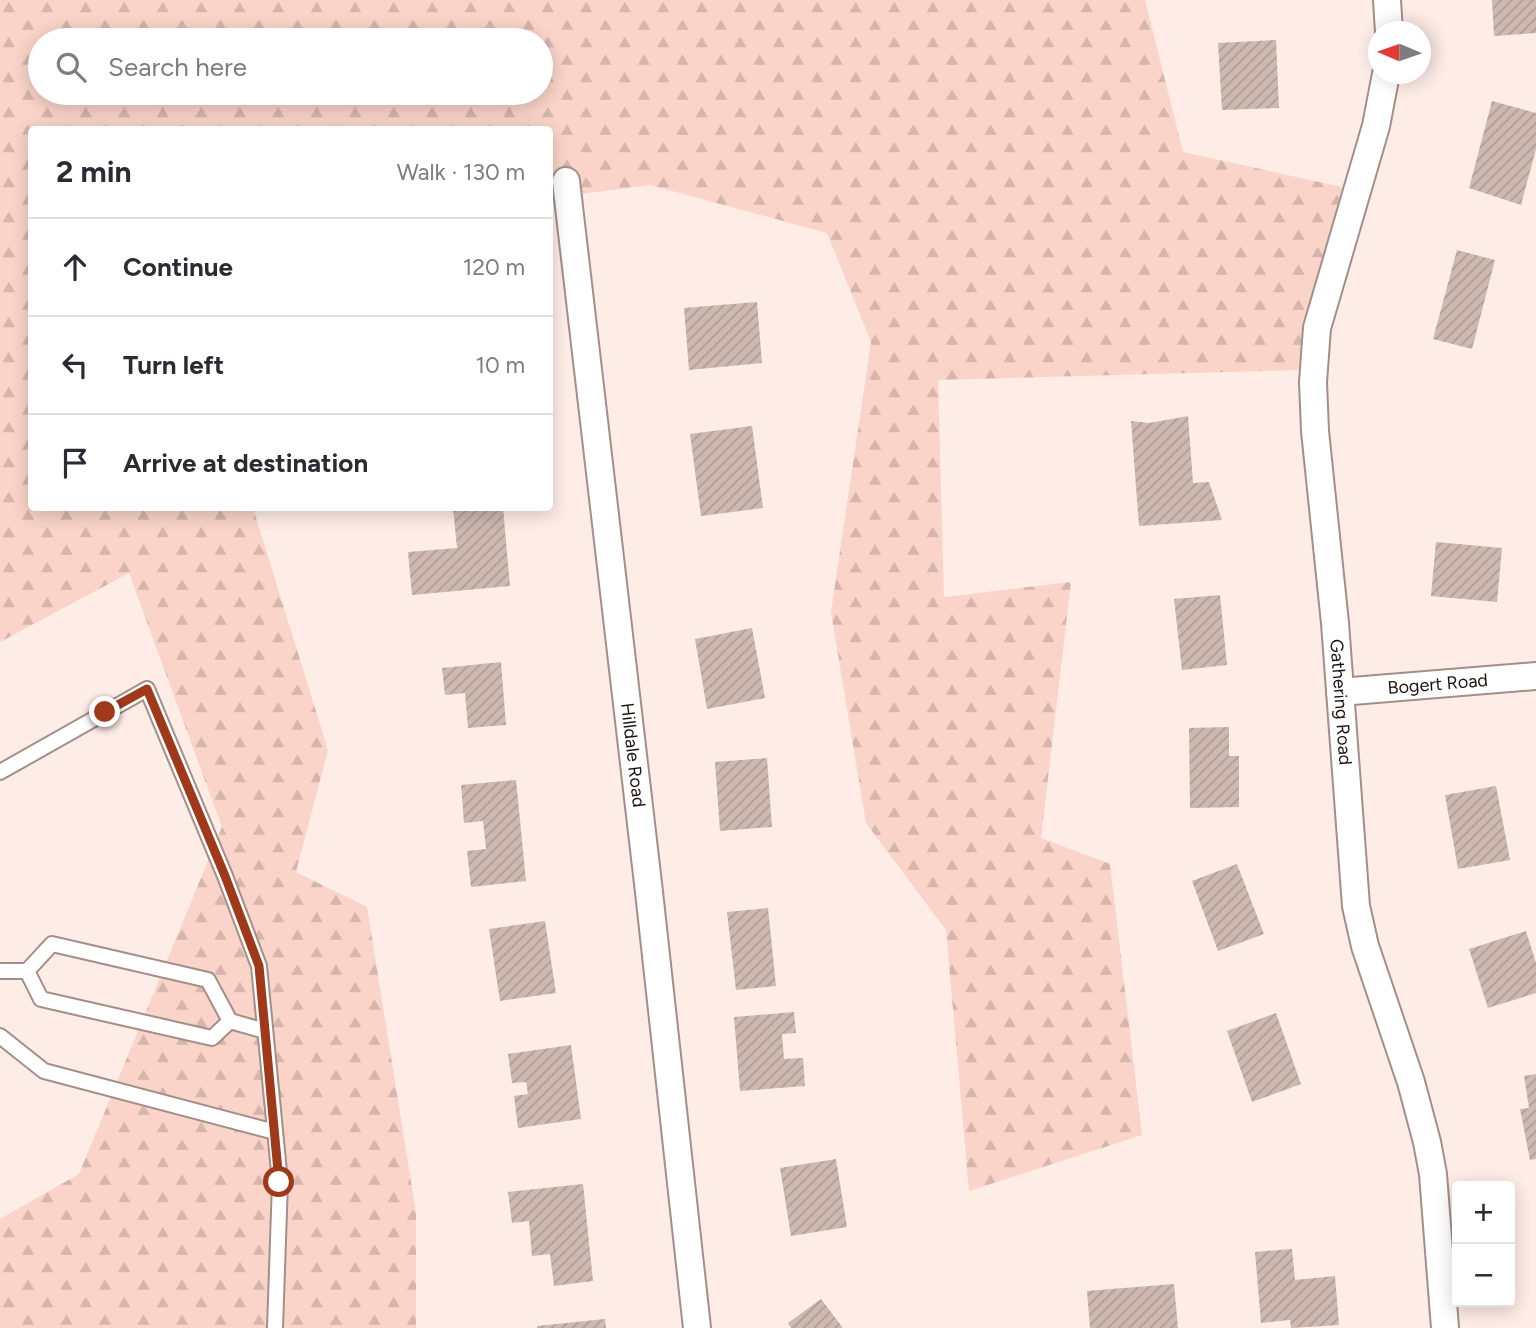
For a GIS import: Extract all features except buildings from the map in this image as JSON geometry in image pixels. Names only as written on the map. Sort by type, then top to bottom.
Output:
[{"type":"street","points":[[1387,0],[1388,21]]},
{"type":"street","name":"Gathering Road","points":[[1384,84],[1376,126],[1317,328],[1313,382],[1315,431],[1335,622],[1356,906],[1364,946],[1411,1082],[1427,1142],[1433,1174],[1445,1328]]},
{"type":"street","name":"Hilldale Road","points":[[566,181],[697,1328]]},
{"type":"street","name":"Bogert Road","points":[[1340,692],[1536,676]]},
{"type":"lane","points":[[0,772],[147,689],[225,876],[259,966],[279,1182],[275,1328]]},
{"type":"lane","points":[[0,971],[27,971],[52,944],[208,980],[230,1021],[265,1031]]},
{"type":"lane","points":[[27,971],[41,999],[212,1038],[230,1021]]},
{"type":"lane","points":[[0,1036],[44,1071],[275,1132]]},
{"type":"green space","points":[[0,0],[1145,0],[1183,152],[1342,187],[1298,370],[938,380],[944,597],[1071,582],[1041,838],[1110,864],[1142,1135],[969,1191],[946,930],[866,823],[831,612],[871,342],[827,233],[650,185],[553,198],[553,126],[28,126],[28,511],[254,511],[328,750],[296,872],[367,907],[416,1213],[416,1328],[0,1328],[0,1219],[79,1174],[222,827],[129,573],[0,642]]},
{"type":"route","points":[[105,712],[147,689],[225,876],[259,966],[279,1182]]}]
